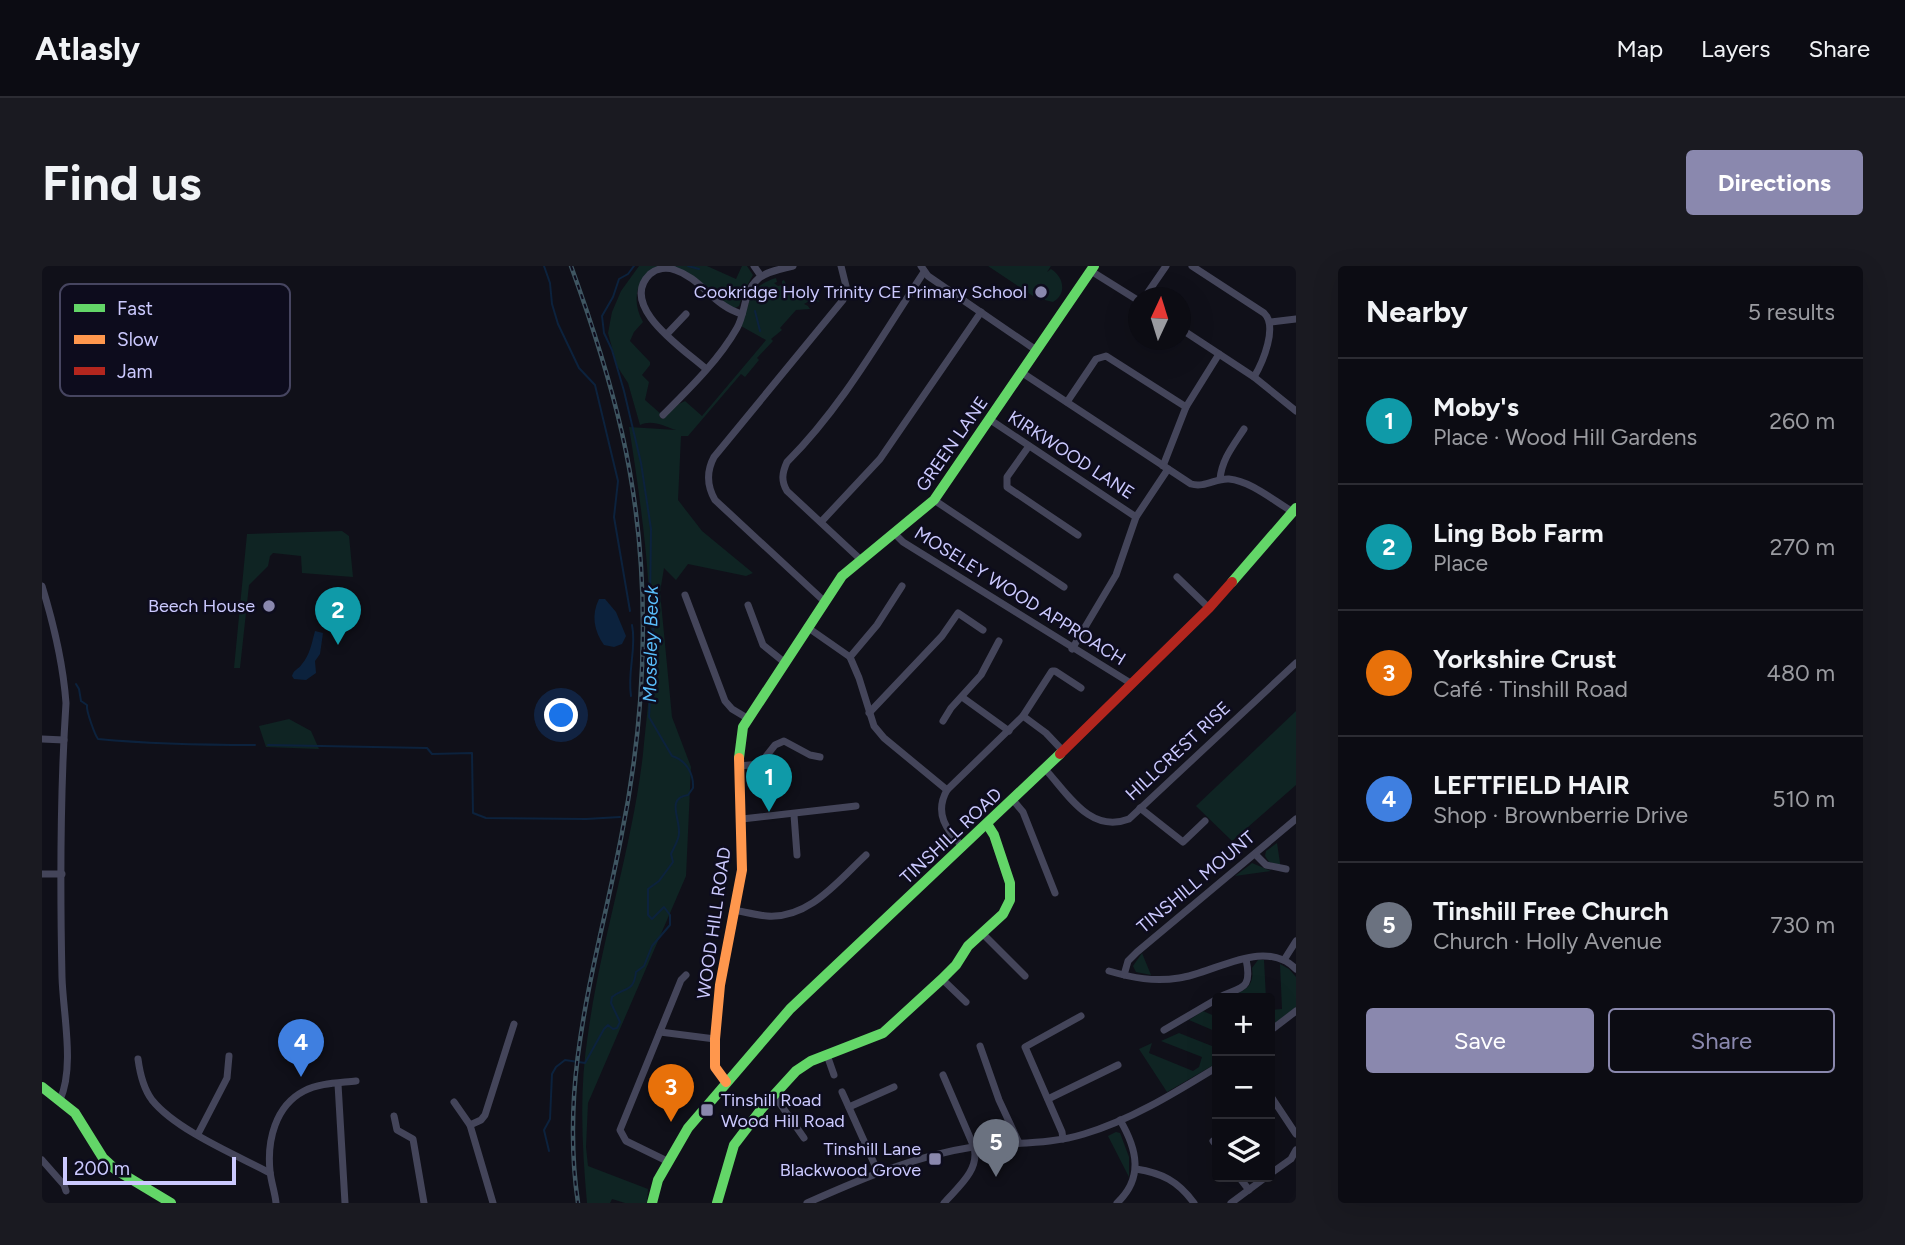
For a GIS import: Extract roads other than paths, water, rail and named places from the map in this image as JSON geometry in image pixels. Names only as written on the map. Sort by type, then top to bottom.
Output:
[{"type":"street","points":[[754,266],[761,276]]},
{"type":"street","points":[[663,415],[706,369],[737,328],[750,289],[761,276],[793,266]]},
{"type":"street","points":[[824,601],[715,500],[709,490],[708,481],[710,463],[714,457],[843,300],[846,286],[841,266]]},
{"type":"street","points":[[1152,287],[1166,266]]},
{"type":"street","points":[[1192,266],[1264,313],[1271,323],[1263,360],[1254,377]]},
{"type":"street","points":[[706,369],[649,317],[642,300],[643,287],[648,277],[662,268],[681,272],[723,307],[742,313]]},
{"type":"street","points":[[860,559],[787,491],[783,484],[784,469],[787,462],[827,419],[923,269],[1036,350]]},
{"type":"street","points":[[1093,269],[1128,293]]},
{"type":"street","name":"GREEN LANE","points":[[739,766],[740,738],[747,718],[824,601],[842,576],[860,559],[934,500],[1093,269]]},
{"type":"street","points":[[821,522],[880,459],[981,312]]},
{"type":"street","points":[[667,334],[686,314]]},
{"type":"street","points":[[1271,323],[1296,319]]},
{"type":"street","points":[[1191,335],[1254,377],[1296,411]]},
{"type":"street","points":[[1072,649],[1116,575],[1136,517],[1166,468],[1186,407],[1219,354]]},
{"type":"street","points":[[1066,402],[1096,359],[1106,356],[1186,407]]},
{"type":"street","points":[[1021,372],[1196,485],[1220,479],[1245,484],[1294,510]]},
{"type":"street","name":"KIRKWOOD LANE","points":[[989,419],[1136,517]]},
{"type":"street","points":[[1220,479],[1227,455],[1244,429]]},
{"type":"street","points":[[1029,446],[1007,477],[1007,487],[1078,536]]},
{"type":"street","points":[[934,500],[1064,587]]},
{"type":"street","name":"TINSHILL ROAD","points":[[652,1203],[667,1161],[688,1128],[790,1009],[1013,800],[1209,608],[1294,510]]},
{"type":"street","name":"MOSELEY WOOD APPROACH","points":[[894,533],[903,542],[1132,684]]},
{"type":"street","points":[[1177,577],[1209,608]]},
{"type":"street","points":[[42,586],[56,634],[64,674],[66,703],[62,874],[62,979],[66,1063],[64,1091],[60,1100]]},
{"type":"street","points":[[850,657],[877,625],[902,586]]},
{"type":"street","points":[[685,595],[725,701],[747,718]]},
{"type":"street","points":[[748,606],[763,645],[784,662]]},
{"type":"street","points":[[869,713],[942,636],[958,613],[984,630]]},
{"type":"street","points":[[807,627],[850,657],[874,726],[884,738],[947,790]]},
{"type":"street","points":[[943,721],[951,708],[981,675],[999,641]]},
{"type":"street","name":"HILLCREST RISE","points":[[1045,769],[1087,815],[1097,821],[1117,823],[1129,819],[1296,663]]},
{"type":"street","points":[[963,847],[949,833],[942,817],[942,803],[947,790],[1023,716],[1052,671],[1081,688]]},
{"type":"street","points":[[962,697],[1009,731]]},
{"type":"street","points":[[1023,716],[1046,733],[1063,751]]},
{"type":"street","points":[[42,739],[64,740]]},
{"type":"street","points":[[739,766],[760,764],[775,745],[784,741],[810,755],[820,757]]},
{"type":"street","name":"WOOD HILL ROAD","points":[[726,1082],[715,1067],[715,1039],[720,985],[742,870],[739,766]]},
{"type":"street","points":[[1013,800],[1023,812],[1055,893]]},
{"type":"street","points":[[742,819],[856,806]]},
{"type":"street","points":[[1140,808],[1183,842],[1205,821]]},
{"type":"street","points":[[794,814],[797,855]]},
{"type":"street","name":"TINSHILL MOUNT","points":[[1124,975],[1132,956],[1296,819]]},
{"type":"street","points":[[717,1203],[734,1144],[802,1066],[883,1033],[942,979],[956,965],[968,946],[1003,914],[1011,894],[1010,883],[995,835],[987,824]]},
{"type":"street","points":[[1255,854],[1266,865],[1286,869]]},
{"type":"street","points":[[734,910],[767,916],[805,908],[827,892],[866,855]]},
{"type":"street","points":[[42,874],[62,874]]},
{"type":"street","points":[[982,933],[1025,976]]},
{"type":"street","points":[[1284,960],[1296,941]]},
{"type":"street","points":[[1109,971],[1149,980],[1175,979],[1265,955],[1284,960],[1296,969]]},
{"type":"street","points":[[1232,993],[1245,985],[1249,975],[1246,959]]},
{"type":"street","points":[[667,1161],[626,1142],[620,1130],[681,980],[686,975]]},
{"type":"street","points":[[942,979],[966,1002]]},
{"type":"street","points":[[1164,1030],[1212,1001]]},
{"type":"street","points":[[1275,1027],[1296,1011]]},
{"type":"street","points":[[1063,1139],[1025,1047],[1081,1016]]},
{"type":"street","points":[[470,1125],[485,1115],[514,1024]]},
{"type":"street","points":[[660,1032],[715,1039]]},
{"type":"street","points":[[980,1046],[999,1100],[1019,1143]]},
{"type":"street","points":[[827,1055],[834,1074]]},
{"type":"street","points":[[198,1134],[227,1078],[229,1056]]},
{"type":"street","points":[[138,1059],[141,1079],[153,1101],[177,1123],[270,1173]]},
{"type":"street","points":[[1048,1100],[1118,1065]]},
{"type":"street","points":[[807,1203],[878,1172],[911,1162],[974,1147],[1063,1139],[1100,1129],[1212,1070]]},
{"type":"street","points":[[943,1075],[974,1147],[976,1158],[973,1168],[944,1203]]},
{"type":"street","points":[[276,1203],[270,1173],[273,1129],[280,1113],[304,1091],[356,1081]]},
{"type":"street","points":[[338,1083],[345,1203]]},
{"type":"street","points":[[42,1087],[75,1113],[103,1158],[116,1170],[171,1203]]},
{"type":"street","points":[[849,1107],[885,1094],[894,1087]]},
{"type":"street","points":[[842,1092],[878,1172]]},
{"type":"street","points":[[774,1095],[803,1138]]},
{"type":"street","points":[[1275,1101],[1293,1122],[1296,1134]]},
{"type":"street","points":[[454,1102],[470,1125],[493,1203]]},
{"type":"street","points":[[394,1116],[397,1130],[413,1139],[424,1203]]},
{"type":"street","points":[[1117,1203],[1133,1181],[1136,1168],[1135,1152],[1119,1120]]},
{"type":"street","points":[[1275,1170],[1291,1159],[1296,1150]]},
{"type":"street","points":[[42,1160],[66,1191]]},
{"type":"street","points":[[1136,1168],[1166,1176],[1182,1187],[1194,1203]]},
{"type":"street","points":[[1243,1182],[1249,1190]]},
{"type":"street","points":[[1231,1203],[1259,1182]]},
{"type":"water","points":[[599,599],[605,599],[616,612],[626,636],[622,644],[614,647],[604,645],[601,640],[594,617]]},
{"type":"water","points":[[315,631],[323,633],[320,654],[315,661],[316,673],[306,680],[294,679],[293,674],[307,657]]},
{"type":"waterway","points":[[544,266],[558,324],[579,368],[595,385],[618,481],[614,517],[630,611]]},
{"type":"waterway","name":"Moseley Beck","points":[[549,1151],[544,1130],[550,1119],[552,1074],[565,1060],[585,1063],[604,1029],[608,1025],[613,1029],[617,1028],[620,1022],[611,1003],[612,997],[631,986],[636,972],[644,966],[652,946],[670,925],[670,915],[664,907],[652,919],[648,915],[648,889],[659,881],[673,862],[671,854],[679,833],[677,800],[688,795],[693,788],[688,768],[672,756],[649,717],[653,641],[653,612],[650,601],[651,529],[641,463],[624,391],[604,333],[602,316],[619,279],[628,274],[634,266]]},
{"type":"waterway","points":[[688,266],[699,269]]},
{"type":"waterway","points":[[755,311],[760,331]]},
{"type":"waterway","points":[[631,696],[632,625]]},
{"type":"waterway","points":[[76,684],[81,701],[87,705],[98,739],[255,745]]},
{"type":"waterway","points":[[268,745],[427,748],[432,754],[472,753],[473,813],[486,818],[620,817]]},
{"type":"railway","points":[[571,266],[611,391],[632,483],[642,584],[643,636],[637,738],[630,788],[583,1019],[577,1064],[573,1155],[578,1203]]},
{"type":"place","name":"Cookridge Holy Trinity CE Primary School","points":[[1041,292]]},
{"type":"place","name":"Beech House","points":[[269,606]]},
{"type":"place","name":"Ling Bob Farm","points":[[338,645]]},
{"type":"place","name":"Moby's","points":[[769,812]]},
{"type":"place","name":"LEFTFIELD HAIR","points":[[301,1077]]},
{"type":"place","name":"Tinshill Road Wood Hill Road","points":[[707,1110]]},
{"type":"place","name":"Yorkshire Crust","points":[[671,1122]]},
{"type":"place","name":"Tinshill Lane Blackwood Grove","points":[[935,1159]]},
{"type":"place","name":"Tinshill Free Church","points":[[996,1177]]}]
